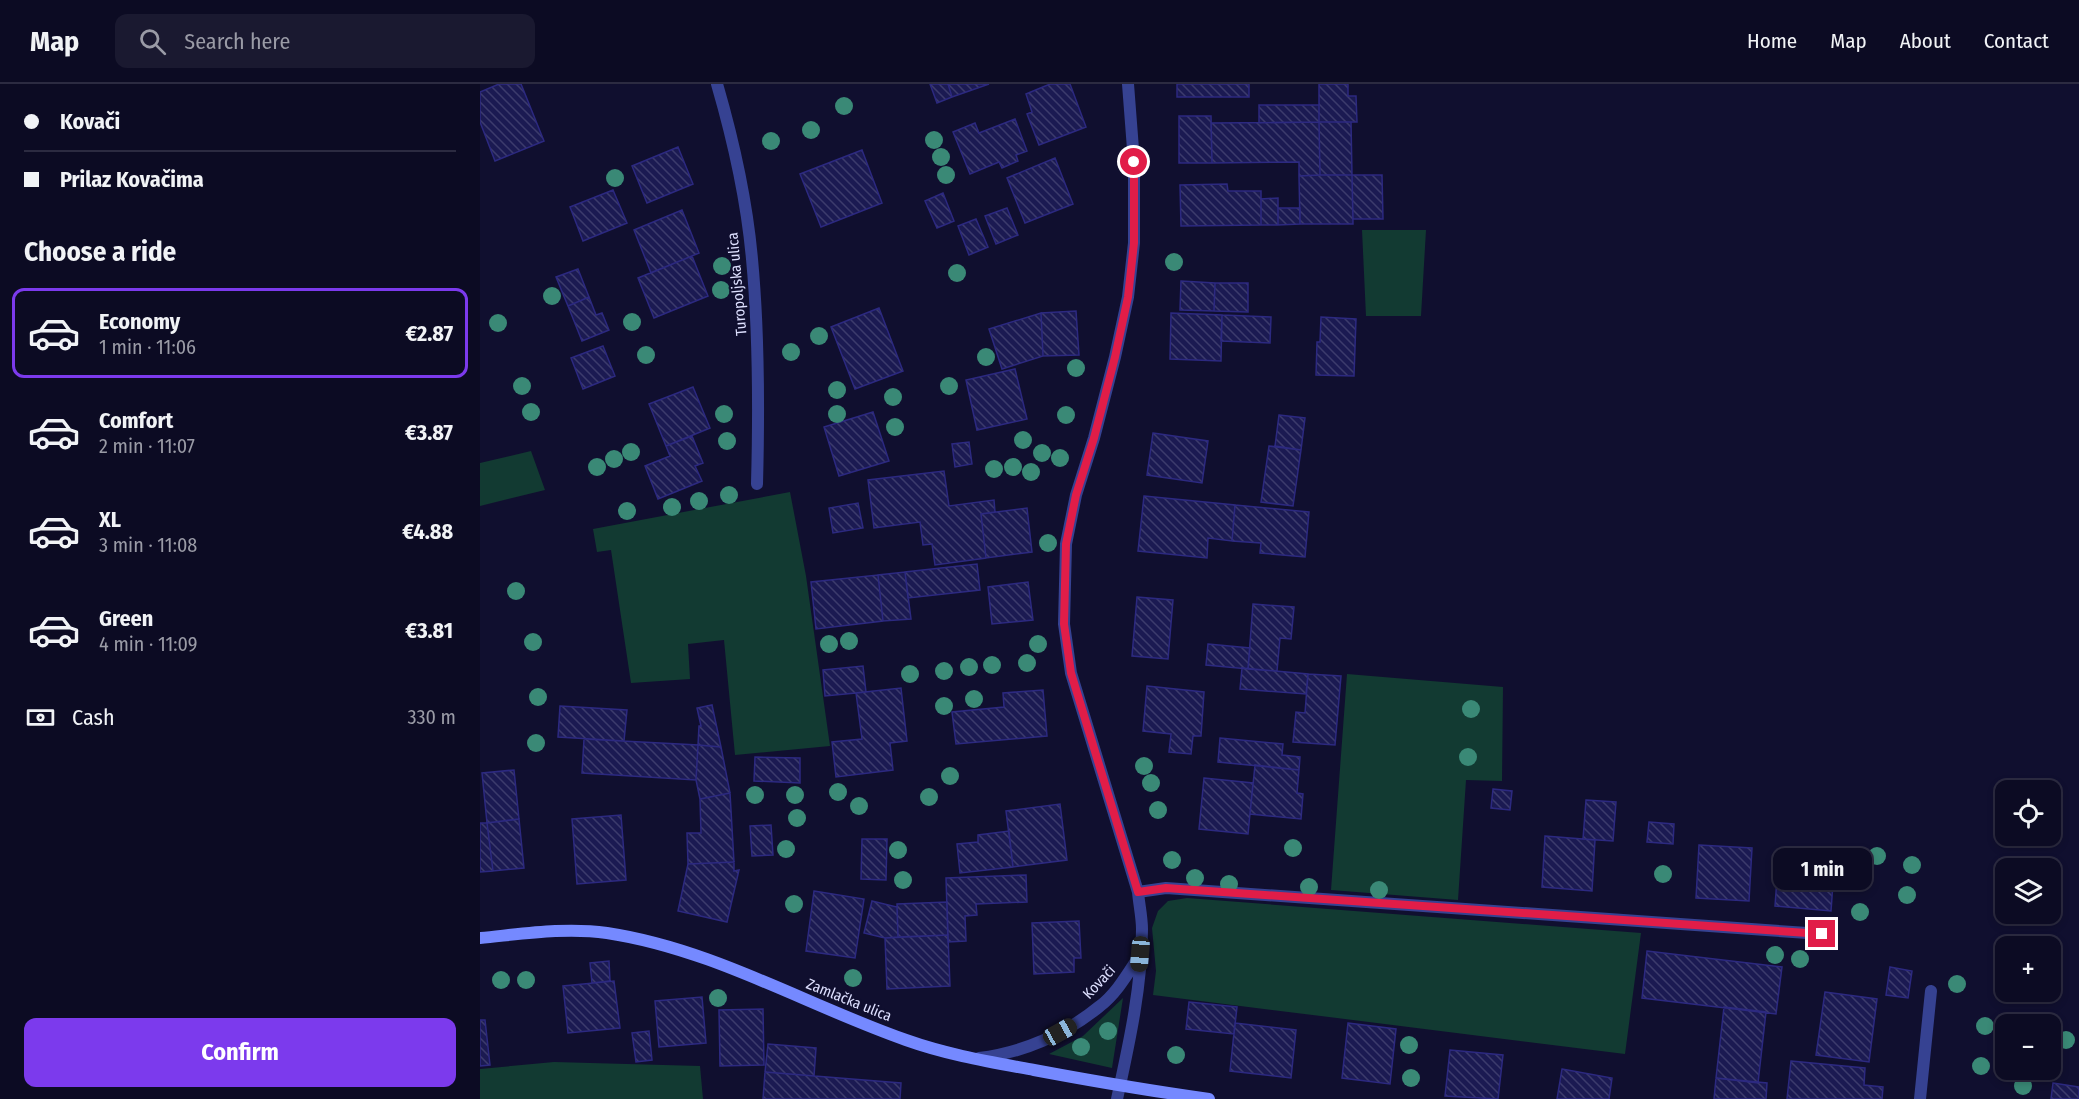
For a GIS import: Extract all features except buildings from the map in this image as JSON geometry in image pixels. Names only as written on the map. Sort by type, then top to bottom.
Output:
[{"type":"street","name":"Turopoljska ulica","points":[[717,84],[731,133],[752,258],[759,411],[757,484]]},
{"type":"street","name":"Kovači","points":[[1116,1099],[1129,1045],[1142,928],[1138,892],[1071,673],[1064,624],[1066,544],[1074,505],[1115,357],[1128,297],[1134,243],[1134,162],[1128,84]]},
{"type":"street","points":[[1138,892],[1166,888],[1822,934]]},
{"type":"street","name":"Zamlačka ulica","points":[[480,938],[564,931],[605,933],[642,940],[676,948],[906,1040],[971,1059],[1119,1086],[1209,1099]]},
{"type":"street","name":"Kovači","points":[[971,1059],[999,1056],[1020,1050],[1047,1039],[1074,1024],[1101,1006],[1121,984],[1140,954]]},
{"type":"street","points":[[1920,1099],[1931,991]]},
{"type":"green space","points":[[1362,230],[1426,230],[1421,316],[1366,316]]},
{"type":"green space","points":[[531,451],[545,490],[480,506],[480,463]]},
{"type":"green space","points":[[790,492],[806,576],[830,746],[735,755],[724,640],[688,644],[690,679],[631,683],[611,550],[597,552],[593,529]]},
{"type":"green space","points":[[1347,674],[1503,687],[1502,781],[1466,780],[1458,900],[1331,890]]},
{"type":"green space","points":[[1187,898],[1641,933],[1625,1054],[1153,995],[1156,971],[1152,928],[1158,911],[1168,901]]},
{"type":"green space","points":[[1123,998],[1112,1068],[1049,1054],[1083,1036]]},
{"type":"green space","points":[[554,1062],[700,1066],[703,1099],[480,1099],[480,1069]]},
{"type":"route","points":[[1134,162],[1134,243],[1128,297],[1094,438],[1076,495],[1066,544],[1064,624],[1071,673],[1138,892],[1166,888],[1822,934]]}]
